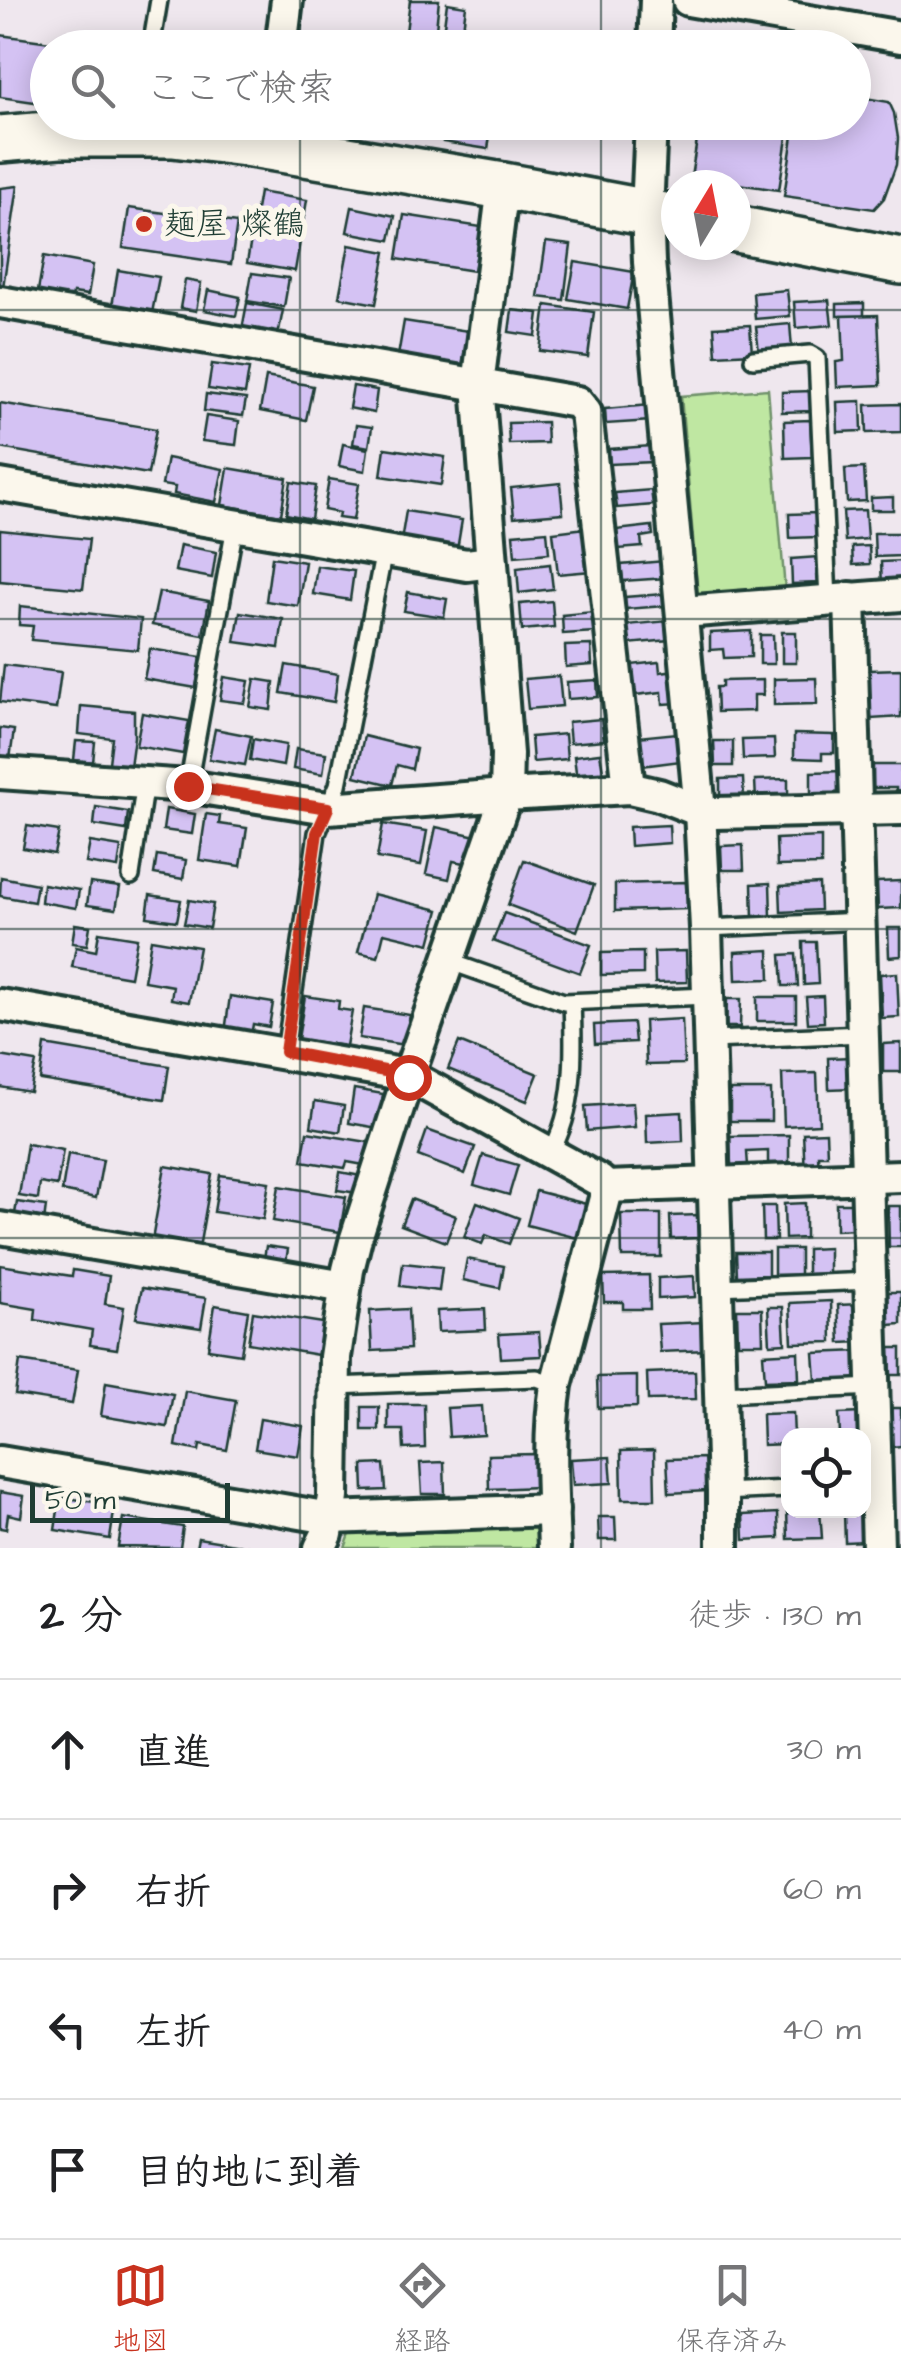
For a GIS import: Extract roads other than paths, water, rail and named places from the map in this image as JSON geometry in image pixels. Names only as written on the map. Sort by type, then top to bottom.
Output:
[{"type":"street","points":[[283,30],[286,0]]},
{"type":"street","points":[[655,30],[656,0]]},
{"type":"street","points":[[688,0],[861,30]]},
{"type":"street","points":[[871,32],[901,37]]},
{"type":"street","points":[[0,139],[30,136]]},
{"type":"street","points":[[294,140],[503,186],[661,215]]},
{"type":"street","points":[[652,140],[661,215],[651,281],[700,811],[706,928],[723,1548]]},
{"type":"street","points":[[320,1548],[334,1497],[335,1357],[356,1238],[506,795],[507,754],[478,385],[503,186]]},
{"type":"street","points":[[751,232],[901,262]]},
{"type":"street","points":[[0,302],[576,402],[586,413],[629,788]]},
{"type":"street","points":[[0,485],[467,565],[490,562]]},
{"type":"street","points":[[683,612],[901,595]]},
{"type":"street","points":[[839,599],[861,921],[875,1387],[871,1466]]},
{"type":"street","points":[[0,773],[188,786],[328,808],[629,788],[714,813],[901,809]]},
{"type":"street","points":[[0,1005],[285,1052],[408,1077],[606,1187],[901,1176]]},
{"type":"street","points":[[554,1548],[550,1427],[556,1385],[606,1187]]},
{"type":"street","points":[[0,1228],[345,1287]]},
{"type":"street","points":[[0,1462],[330,1518],[552,1510]]},
{"type":"street","points":[[871,1494],[878,1548]]},
{"type":"lane","points":[[154,30],[159,0]]},
{"type":"lane","points":[[753,360],[810,354],[817,358],[839,599]]},
{"type":"lane","points":[[188,786],[235,526]]},
{"type":"lane","points":[[285,1052],[317,833],[338,785],[384,551]]},
{"type":"lane","points":[[132,876],[145,782]]},
{"type":"lane","points":[[706,928],[861,921]]},
{"type":"lane","points":[[448,961],[564,1002],[708,996]]},
{"type":"lane","points":[[550,1153],[561,1133],[574,1064],[572,1002]]},
{"type":"lane","points":[[710,1040],[864,1034]]},
{"type":"lane","points":[[717,1287],[872,1280]]},
{"type":"lane","points":[[335,1386],[538,1378],[556,1385]]},
{"type":"lane","points":[[720,1394],[875,1387]]},
{"type":"lane","points":[[724,1492],[781,1489]]},
{"type":"place","name":"麺屋 燦鶴","points":[[144,224]]}]
